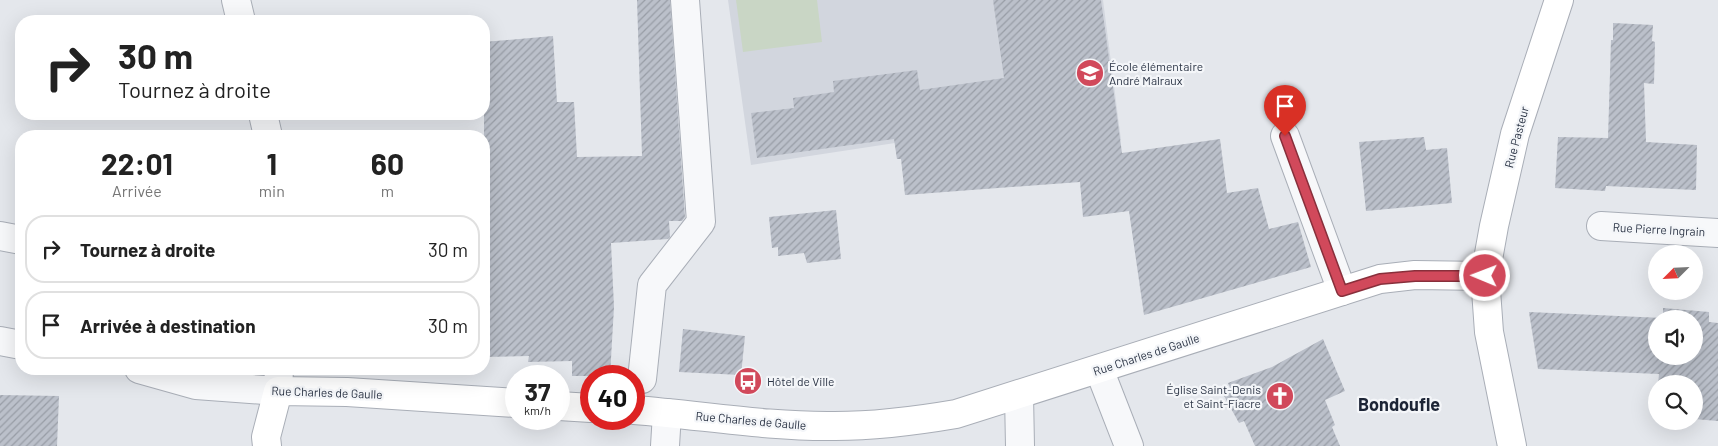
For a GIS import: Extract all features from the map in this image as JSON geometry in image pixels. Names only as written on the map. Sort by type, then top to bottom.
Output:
[{"type":"street","points":[[236,0],[240,15]]},
{"type":"street","points":[[644,365],[652,285],[701,222],[685,0]]},
{"type":"street","name":"Rue Pasteur","points":[[1485,276],[1494,226],[1515,134],[1559,0]]},
{"type":"street","points":[[1285,136],[1342,291]]},
{"type":"street","name":"Rue Pierre Ingrain","points":[[1601,226],[1718,232]]},
{"type":"street","points":[[0,236],[15,239]]},
{"type":"street","name":"Rue Charles de Gaulle","points":[[645,411],[755,423],[833,426],[895,424],[956,414],[1380,279],[1415,276],[1485,276]]},
{"type":"street","points":[[1485,276],[1489,332],[1512,446]]},
{"type":"street","points":[[0,341],[15,344]]},
{"type":"street","points":[[1099,369],[1129,446]]},
{"type":"street","name":"Rue Charles de Gaulle","points":[[160,375],[196,385],[279,380],[347,392],[505,402]]},
{"type":"street","points":[[267,446],[266,437],[279,380]]},
{"type":"street","points":[[1018,395],[1020,446]]},
{"type":"street","points":[[665,446],[667,413]]},
{"type":"shaded area","points":[[728,0],[1103,0],[1121,140],[897,159],[895,143],[751,165]]},
{"type":"green space","points":[[736,0],[817,0],[822,42],[743,52]]},
{"type":"building","points":[[637,0],[670,0],[685,217],[682,221],[669,221],[670,237],[668,239],[611,243],[614,307],[611,365],[580,365],[580,376],[572,376],[572,361],[528,362],[529,356],[490,357],[490,130],[484,130],[484,120],[490,120],[490,41],[553,36],[557,102],[574,102],[577,157],[642,156]]},
{"type":"building","points":[[993,0],[1101,0],[1122,153],[1220,139],[1227,193],[1258,188],[1269,229],[1298,222],[1311,267],[1144,315],[1129,211],[1083,217],[1080,182],[905,195],[901,159],[897,159],[894,139],[757,158],[751,113],[794,108],[793,98],[834,92],[833,81],[917,70],[920,90],[1004,78]]},
{"type":"building","points":[[1613,23],[1653,25],[1652,41],[1655,42],[1654,84],[1644,83],[1646,142],[1697,145],[1696,190],[1606,186],[1605,191],[1555,188],[1558,137],[1608,138]]},
{"type":"building","points":[[1424,137],[1426,150],[1447,148],[1452,203],[1366,211],[1359,142]]},
{"type":"building","points":[[836,210],[841,259],[807,263],[804,253],[778,256],[778,247],[772,248],[769,217]]},
{"type":"building","points":[[1663,308],[1686,310],[1663,310]]},
{"type":"building","points":[[1703,311],[1709,312],[1709,322],[1718,323],[1718,421],[1703,420],[1703,375],[1659,375],[1538,369],[1529,312],[1648,317],[1648,365],[1703,365]]},
{"type":"building","points":[[683,329],[745,336],[741,375],[679,372]]},
{"type":"building","name":"Église Saint-Denis et Saint-Fiacre","points":[[1323,339],[1345,391],[1325,400],[1335,425],[1332,427],[1340,446],[1255,446],[1244,421],[1239,423],[1223,394],[1231,390],[1228,383],[1272,367]]},
{"type":"building","points":[[0,395],[59,396],[57,446],[0,446]]},
{"type":"place","name":"École élémentaire André Malraux","points":[[1090,73]]},
{"type":"place","name":"Hôtel de Ville","points":[[748,381]]},
{"type":"place","name":"Église Saint-Denis et Saint-Fiacre","points":[[1280,396]]},
{"type":"district","name":"Bondoufle","points":[[1399,404]]},
{"type":"route","points":[[1285,136],[1342,291],[1380,279],[1415,276],[1485,276]]}]
